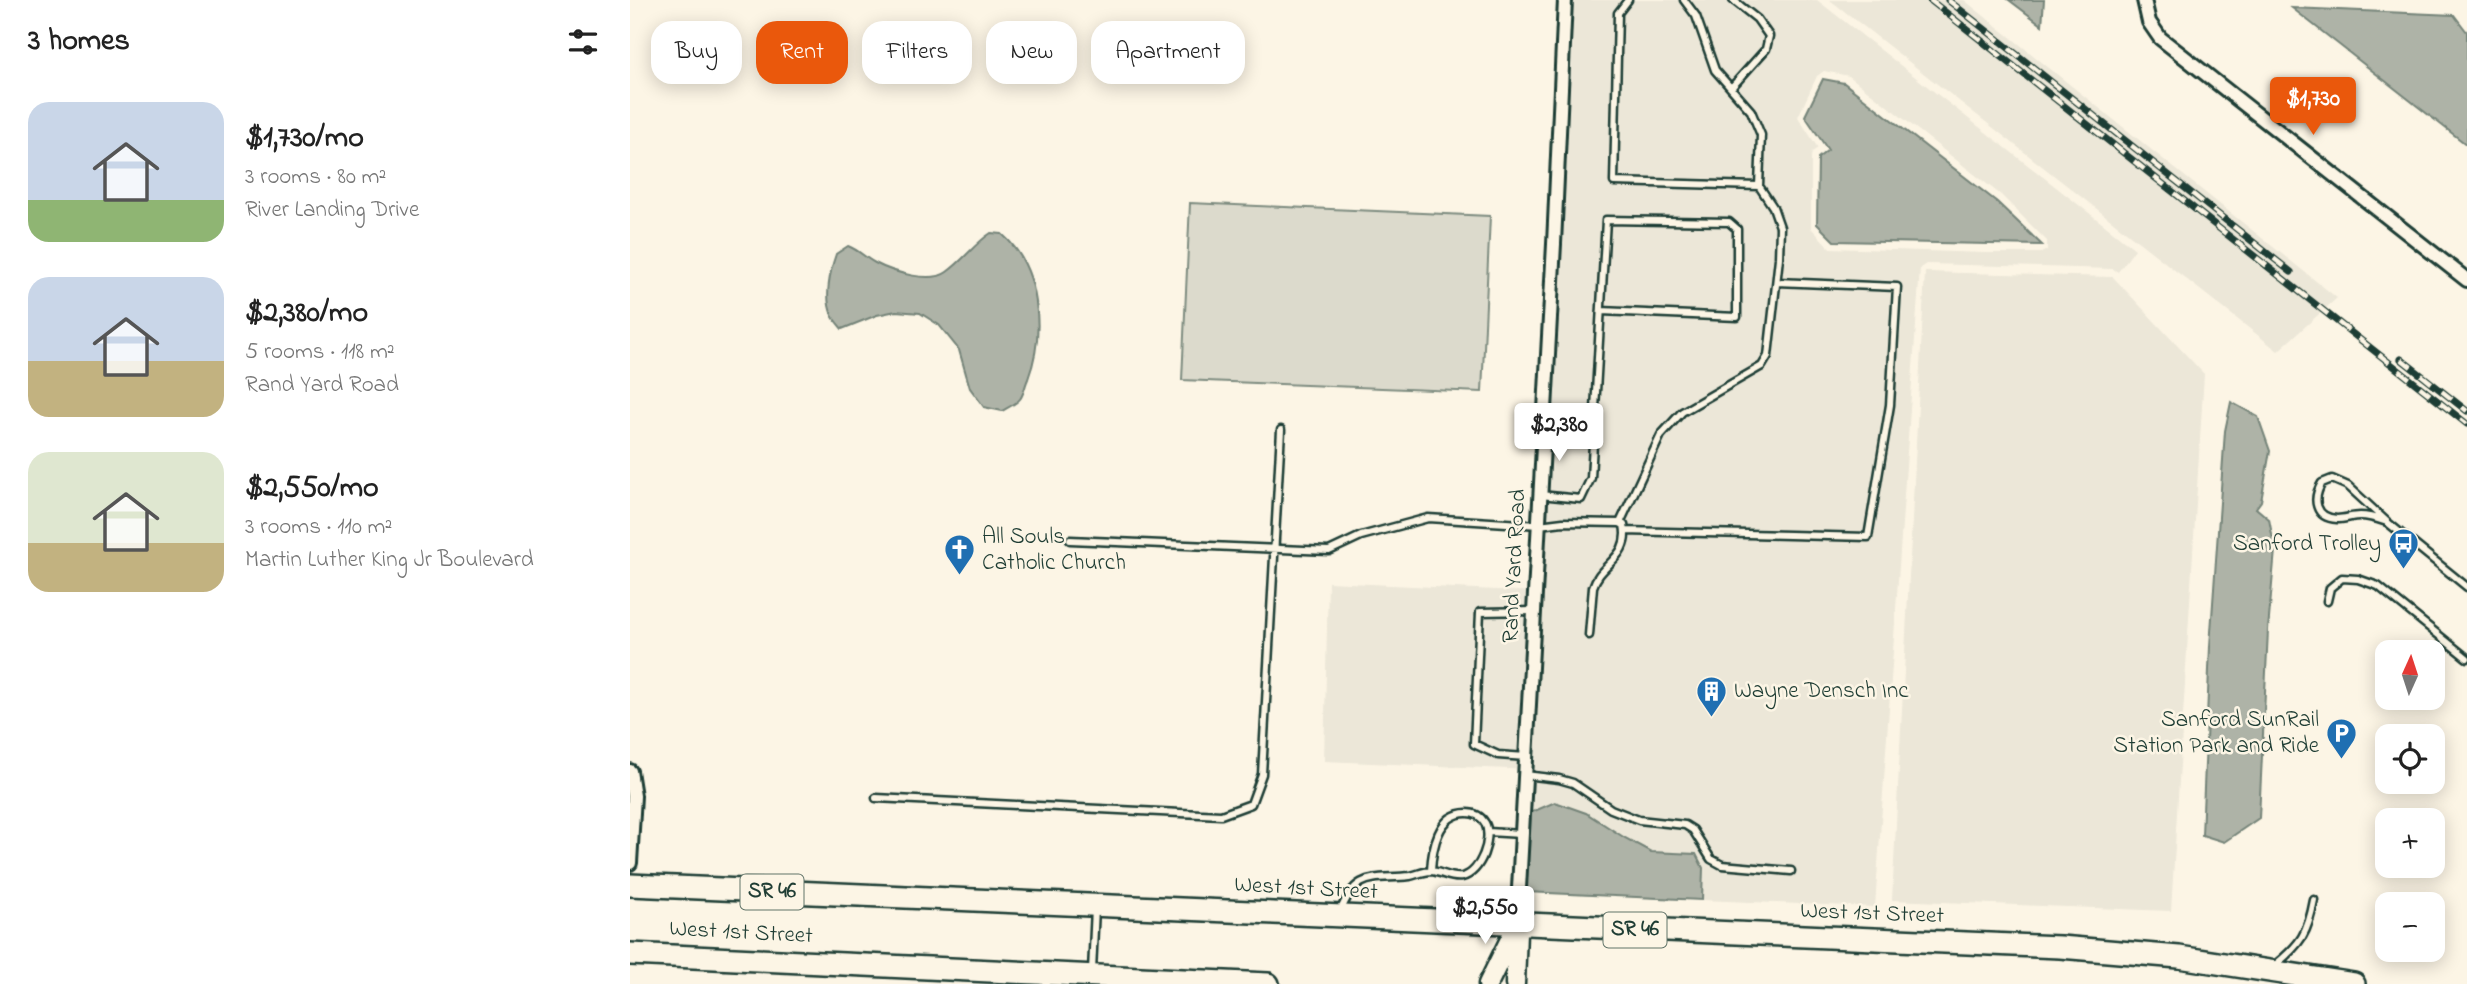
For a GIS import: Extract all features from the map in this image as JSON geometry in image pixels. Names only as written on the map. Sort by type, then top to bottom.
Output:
[{"type":"main road","name":"West 1st Street","points":[[630,885],[2060,947],[2179,957],[2354,984]]},
{"type":"main road","points":[[1488,984],[1517,925]]},
{"type":"main road","points":[[1516,984],[1517,925]]},
{"type":"main road","name":"West 1st Street","points":[[630,954],[1091,979],[1268,984]]},
{"type":"street","name":"Rand Yard Road","points":[[1517,925],[1565,0]]},
{"type":"street","points":[[2144,0],[2150,22],[2160,38],[2467,281]]},
{"type":"street","points":[[630,771],[634,796],[630,863]]},
{"type":"lane","points":[[1628,0],[1618,13],[1614,182],[1759,186]]},
{"type":"lane","points":[[1620,523],[1661,435],[1682,412],[1762,366],[1768,356],[1777,282],[1780,227],[1773,206],[1759,186],[1761,135],[1751,111],[1715,70],[1696,16],[1684,0]]},
{"type":"lane","points":[[1731,88],[1766,49],[1769,36],[1758,19],[1733,0]]},
{"type":"lane","points":[[1540,495],[1581,499],[1591,478],[1606,220],[1729,222],[1737,229],[1737,317],[1601,311]]},
{"type":"lane","points":[[1625,531],[1868,537],[1890,405],[1897,287],[1777,282]]},
{"type":"lane","points":[[876,798],[1221,815],[1251,804],[1262,774],[1281,430]]},
{"type":"lane","points":[[2388,522],[2358,516],[2335,519],[2322,514],[2316,506],[2316,492],[2322,483],[2332,479],[2348,486],[2467,587]]},
{"type":"lane","points":[[1070,540],[1329,551],[1361,536],[1428,518],[1539,525],[1563,522],[1620,523],[1624,525],[1625,531],[1618,556],[1595,579],[1589,635]]},
{"type":"lane","points":[[2327,601],[2330,588],[2342,578],[2358,579],[2378,586],[2467,658]]},
{"type":"lane","points":[[1526,757],[1497,755],[1475,744],[1480,612],[1534,611]]},
{"type":"lane","points":[[1525,775],[1573,783],[1611,809],[1639,820],[1685,825],[1693,830],[1711,859],[1722,865],[1791,871]]},
{"type":"lane","points":[[1338,917],[1347,894],[1366,880],[1431,871],[1450,877],[1469,875],[1476,869],[1487,844],[1488,832],[1483,819],[1478,815],[1464,813],[1448,820],[1436,840],[1431,871]]},
{"type":"lane","points":[[1488,832],[1522,834]]},
{"type":"lane","points":[[2270,970],[2297,947],[2309,927],[2314,900]]},
{"type":"lane","points":[[1091,979],[1095,906]]},
{"type":"shaded area","points":[[1571,0],[1817,0],[2135,249],[2118,272],[2113,269],[1926,264],[1920,268],[1875,907],[1702,900],[1703,868],[1675,852],[1652,852],[1556,802],[1530,813],[1532,770],[1324,761],[1328,582],[1542,592]],"holes":[[[1824,71],[1849,76],[2001,195],[2047,241],[2047,250],[2041,253],[1986,253],[1830,248],[1811,228],[1811,157],[1812,152],[1818,148],[1798,117],[1817,76]]]},
{"type":"shaded area","points":[[1830,0],[1964,0],[2337,298],[2278,351]]},
{"type":"shaded area","points":[[2009,0],[2044,0],[2042,25]]},
{"type":"shaded area","points":[[2292,8],[2454,15],[2467,32],[2467,145]]},
{"type":"shaded area","points":[[1823,79],[1844,83],[1997,202],[2042,245],[1834,241],[1817,224],[1818,158],[1828,150],[1805,116]]},
{"type":"shaded area","points":[[1190,203],[1490,216],[1482,392],[1182,380]]},
{"type":"shaded area","points":[[991,233],[1002,234],[1025,265],[1032,283],[1038,322],[1037,342],[1023,395],[1016,403],[1002,411],[984,407],[970,388],[959,350],[939,325],[920,313],[896,311],[877,315],[842,329],[833,317],[828,301],[830,276],[836,254],[848,246],[891,270],[931,277],[947,272]]},
{"type":"shaded area","name":"Wayne Densch Inc","points":[[1925,272],[2113,277],[2204,374],[2171,911],[1892,900]]},
{"type":"shaded area","points":[[2231,402],[2258,417],[2270,451],[2261,501],[2256,508],[2269,519],[2275,550],[2268,630],[2259,818],[2224,842],[2202,835],[2210,646],[2225,431]]},
{"type":"shaded area","points":[[1555,802],[1586,813],[1651,852],[1696,854],[1703,868],[1702,900],[1526,892],[1530,813]]},
{"type":"railway","points":[[1930,0],[2467,424]]},
{"type":"railway","points":[[1948,0],[2291,272]]},
{"type":"railway","points":[[2401,359],[2467,411]]},
{"type":"place","name":"Sanford Trolley","points":[[2404,571]]},
{"type":"place","name":"All Souls Catholic Church","points":[[959,577]]},
{"type":"place","name":"Wayne Densch Inc","points":[[1711,718]]},
{"type":"place","name":"Sanford SunRail Station Park and Ride","points":[[2342,760]]}]
